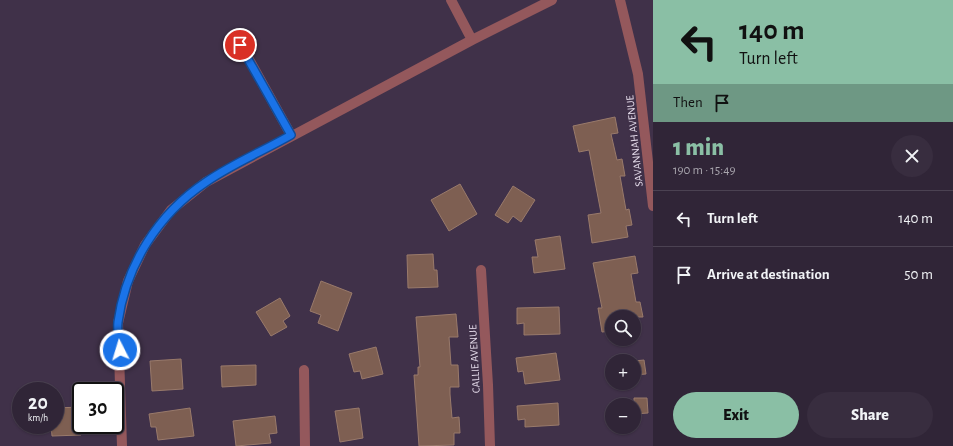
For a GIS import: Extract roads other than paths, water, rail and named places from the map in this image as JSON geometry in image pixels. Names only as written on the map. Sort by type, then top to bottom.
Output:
[{"type":"street","points":[[451,0],[472,40]]},
{"type":"street","points":[[122,446],[118,323],[128,281],[145,244],[171,210],[206,182],[291,135],[472,40],[552,0]]},
{"type":"street","name":"SAVANNAH AVENUE","points":[[620,0],[638,74],[653,206]]},
{"type":"street","points":[[240,45],[291,135]]},
{"type":"street","name":"CALLIE AVENUE","points":[[481,270],[490,446]]},
{"type":"street","points":[[304,370],[305,446]]}]
